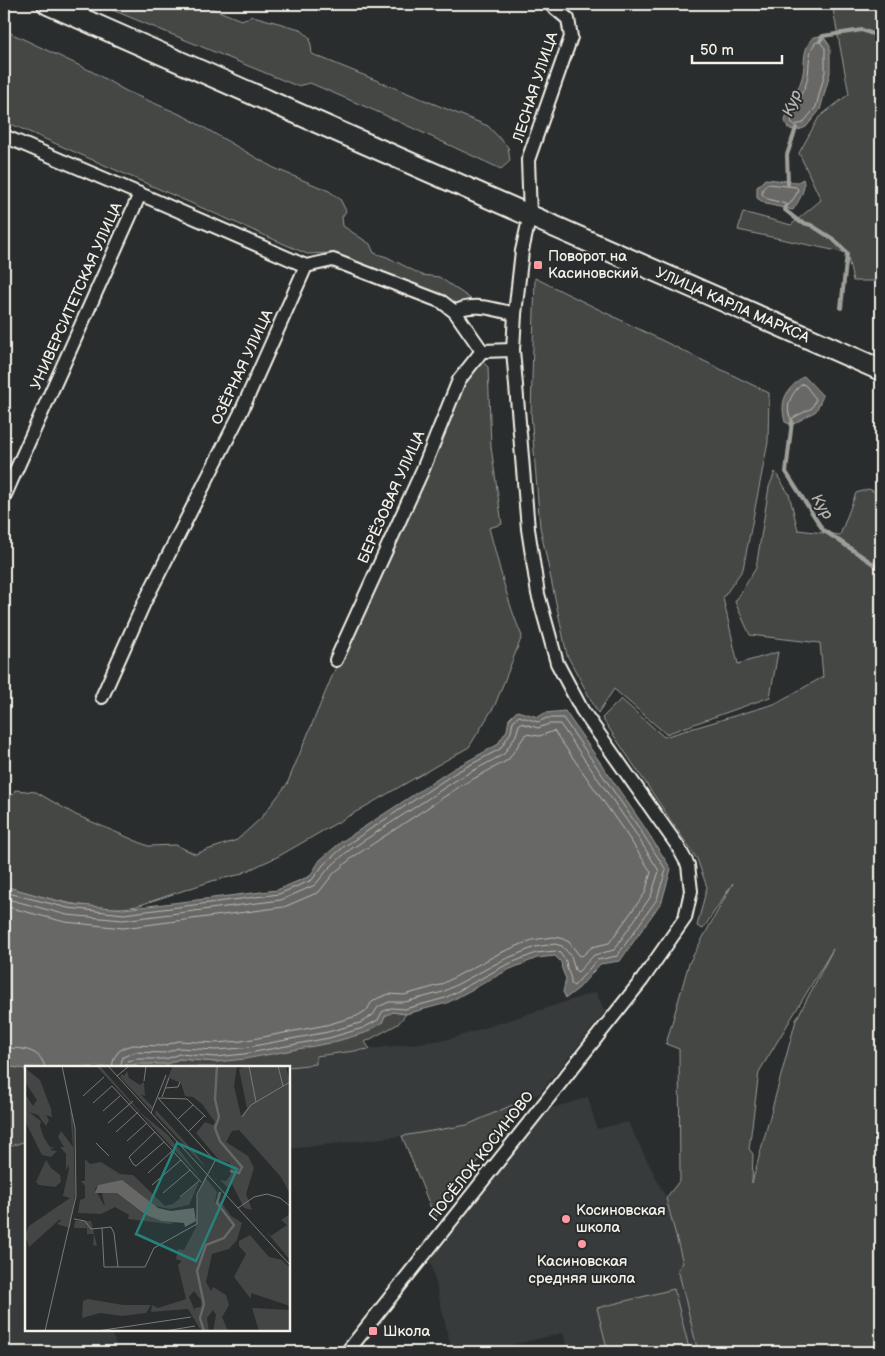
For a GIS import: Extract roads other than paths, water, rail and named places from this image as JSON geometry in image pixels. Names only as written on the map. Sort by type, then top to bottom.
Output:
[{"type":"main road","name":"УЛИЦА КАРЛА МАРКСА","points":[[48,4],[881,370]]},
{"type":"street","name":"ЛЕСНАЯ УЛИЦА","points":[[528,160],[571,37],[568,18],[550,4]]},
{"type":"street","points":[[4,136],[140,194]]},
{"type":"street","name":"ПОСЁЛОК КОСИНОВО","points":[[347,1352],[642,980],[685,918],[691,891],[688,865],[677,844],[582,710],[557,663],[538,594],[528,529],[514,350],[515,314],[522,250],[530,215],[528,160]]},
{"type":"street","name":"УНИВЕРСИТЕТСКАЯ УЛИЦА","points":[[4,496],[140,194],[306,266]]},
{"type":"street","points":[[306,266],[332,260],[442,302],[455,312],[482,351],[514,350]]},
{"type":"street","name":"ОЗЁРНАЯ УЛИЦА","points":[[102,697],[144,603],[240,414],[306,266]]},
{"type":"street","points":[[455,312],[464,306],[476,306],[515,314]]},
{"type":"street","name":"БЕРЁЗОВАЯ УЛИЦА","points":[[336,660],[423,469],[459,380],[482,351]]},
{"type":"water","points":[[823,36],[830,46],[830,73],[820,110],[806,127],[796,131],[788,128],[785,121],[789,104],[803,75],[806,48],[813,37]]},
{"type":"water","points":[[765,179],[798,182],[803,179],[803,191],[793,210],[766,204],[757,198],[757,187]]},
{"type":"water","points":[[804,376],[823,396],[816,411],[792,425],[785,422],[783,414],[784,401],[793,385]]},
{"type":"water","points":[[517,711],[538,717],[545,713],[565,711],[671,869],[662,901],[620,961],[600,964],[579,988],[566,998],[563,992],[566,979],[561,962],[555,956],[537,958],[508,970],[447,1003],[406,1014],[393,1012],[385,1016],[382,1023],[365,1033],[330,1043],[245,1059],[216,1062],[179,1059],[167,1064],[127,1066],[25,1066],[25,1069],[4,1066],[4,886],[69,904],[124,909],[277,890],[310,876],[320,860],[341,842],[453,769],[497,745],[507,730],[509,719]]},
{"type":"waterway","name":"Кур","points":[[820,41],[823,36],[862,30],[881,37]]},
{"type":"waterway","name":"Кур","points":[[788,184],[787,155],[796,128]]},
{"type":"waterway","points":[[786,206],[785,210],[800,222],[811,225],[833,239],[847,253],[841,308]]},
{"type":"waterway","name":"Кур","points":[[792,421],[786,472],[823,530],[881,569]]},
{"type":"place","name":"Поворот на Касиновский","points":[[538,265]]},
{"type":"place","name":"Косиновская школа","points":[[566,1219]]},
{"type":"place","name":"Касиновская средняя школа","points":[[582,1244]]},
{"type":"place","name":"Школа","points":[[373,1331]]}]
